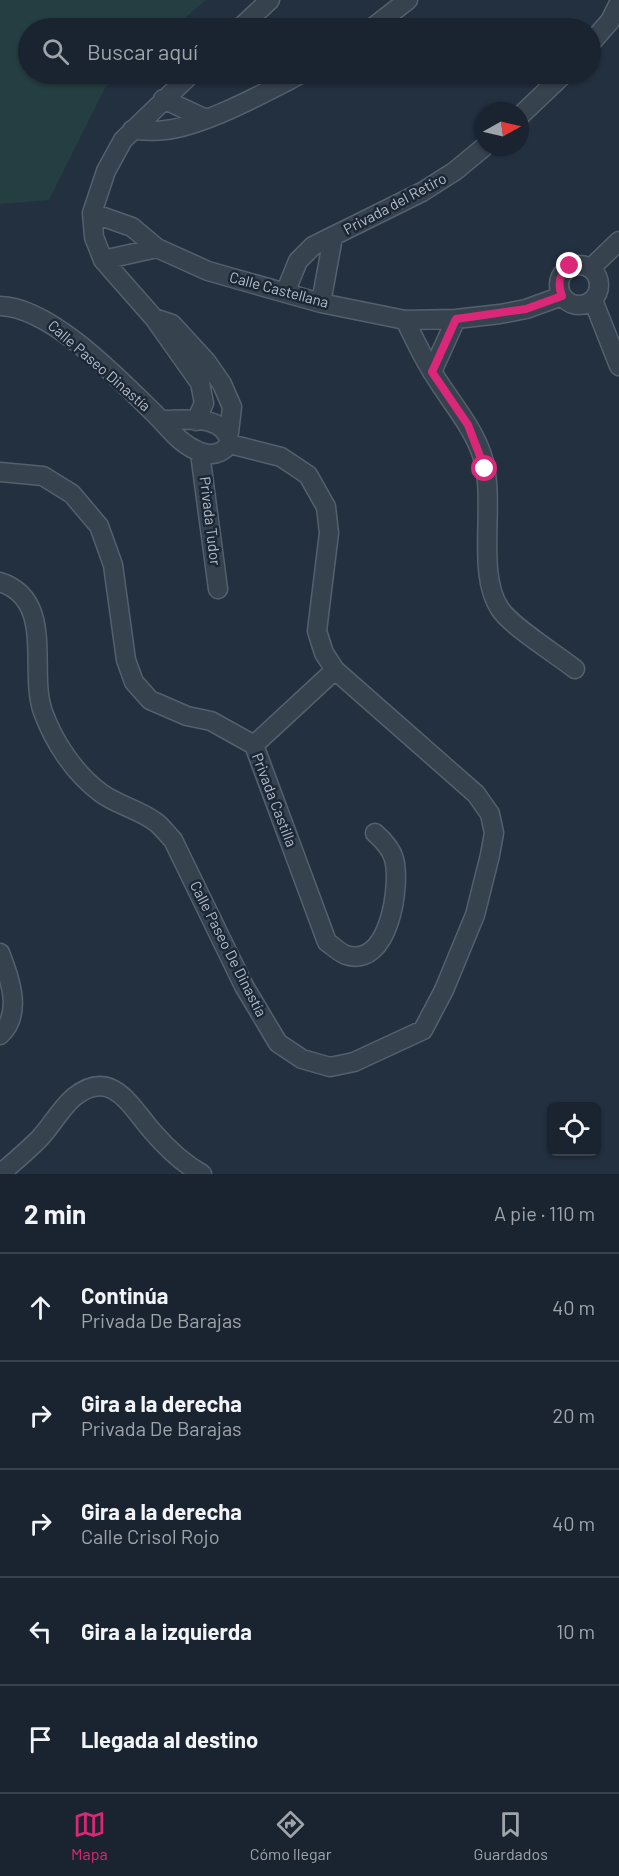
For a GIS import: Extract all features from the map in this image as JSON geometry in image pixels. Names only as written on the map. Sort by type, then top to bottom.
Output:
[{"type":"street","points":[[251,18],[270,0]]},
{"type":"street","points":[[385,18],[408,0]]},
{"type":"street","points":[[601,32],[610,21],[619,3]]},
{"type":"street","points":[[180,84],[123,140],[106,171],[92,213],[94,237],[103,260],[154,318],[200,383],[204,403],[196,421]]},
{"type":"street","points":[[132,130],[164,131],[239,105],[281,84]]},
{"type":"street","points":[[529,107],[554,84]]},
{"type":"street","points":[[163,99],[204,118]]},
{"type":"street","name":"Privada del Retiro","points":[[285,293],[292,271],[305,252],[422,192],[455,171],[475,154]]},
{"type":"street","name":"Calle Castellana","points":[[92,213],[132,227],[157,248],[208,270],[321,303],[405,320],[456,319],[526,309],[562,296]]},
{"type":"street","name":"Privada del Retiro","points":[[321,303],[333,237]]},
{"type":"street","points":[[591,268],[619,241]]},
{"type":"street","points":[[103,260],[157,248]]},
{"type":"street","points":[[577,265],[591,268],[599,280],[597,294],[593,300],[580,305],[572,304],[562,296],[559,283],[565,270],[577,265]]},
{"type":"street","points":[[593,300],[619,366]]},
{"type":"street","name":"Calle Paseo Dinastía","points":[[0,306],[30,312],[49,321],[175,435],[200,453]]},
{"type":"street","points":[[154,318],[172,324],[206,361],[222,384],[232,407],[230,438],[223,452],[200,453]]},
{"type":"street","points":[[432,372],[456,319]]},
{"type":"street","points":[[405,320],[432,372],[468,425],[482,454],[489,483],[488,562],[491,589],[500,609],[575,669]]},
{"type":"street","name":"Calle Paseo Dinastía","points":[[160,420],[196,421],[223,426],[230,438]]},
{"type":"street","name":"Calle Paseo De Dinastía","points":[[0,582],[9,585],[23,597],[33,615],[38,638],[38,674],[42,710],[61,752],[100,793],[156,822],[173,840],[244,986],[278,1043],[302,1059],[330,1067],[354,1062],[423,1030],[448,981],[475,915],[494,833],[490,814],[476,794],[334,670],[324,653],[317,631],[329,532],[326,507],[308,475],[281,457],[230,438]]},
{"type":"street","name":"Privada Tudor","points":[[200,453],[218,589]]},
{"type":"street","name":"Privada Castilla","points":[[0,472],[44,476],[72,494],[99,526],[113,565],[126,660],[134,682],[150,700],[187,716],[211,721],[254,746],[327,942],[346,955],[362,956],[374,950],[386,933],[394,902],[394,858],[387,845],[375,833]]},
{"type":"street","points":[[254,746],[334,670]]},
{"type":"street","points":[[0,953],[10,978],[13,1009],[0,1035]]},
{"type":"street","points":[[0,1174],[39,1140],[73,1098],[91,1087],[102,1086],[117,1091],[132,1105],[153,1132],[202,1174]]},
{"type":"green space","points":[[0,0],[206,0],[185,18],[18,18],[18,84],[110,84],[105,88],[49,200],[0,204]]},
{"type":"route","points":[[485,469],[482,454],[468,425],[432,372],[440,352],[456,319],[526,309],[562,296],[559,283],[561,276],[570,266]]}]
